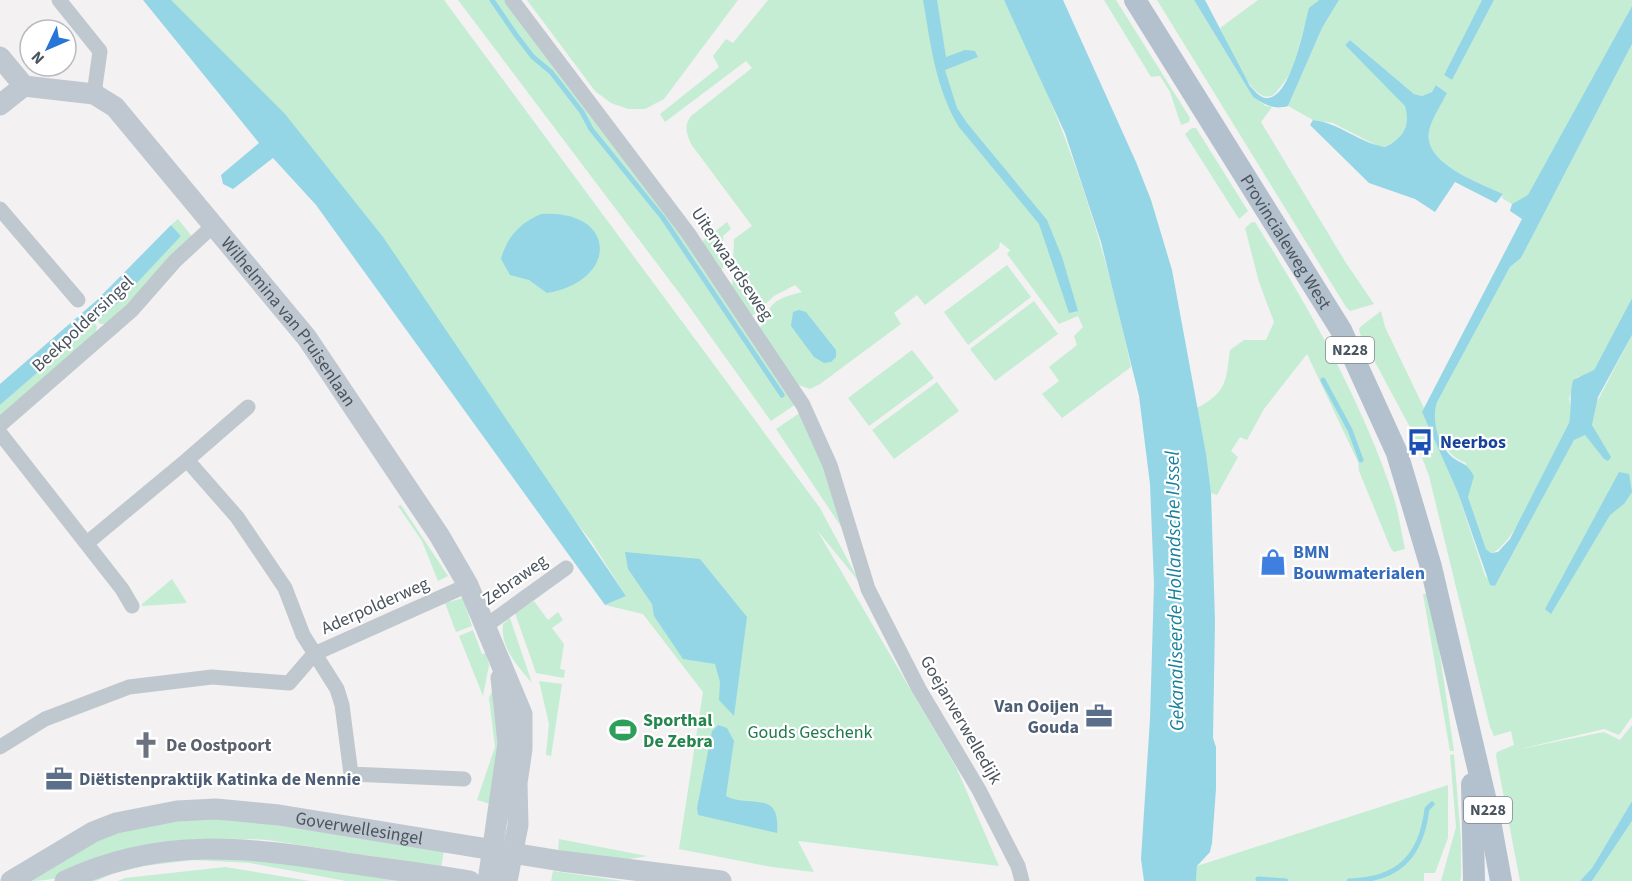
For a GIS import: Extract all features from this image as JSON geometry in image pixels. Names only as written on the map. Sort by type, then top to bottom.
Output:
[{"type":"main road","name":"Provincialeweg West","points":[[1135,0],[1341,330],[1397,453],[1431,567],[1472,740],[1502,881]]},
{"type":"main road","points":[[0,57],[24,86],[0,105]]},
{"type":"main road","name":"Wilhelmina van Pruisenlaan","points":[[24,86],[94,94],[115,107],[308,338],[439,535],[468,585],[487,625],[522,714],[522,749],[517,783],[518,825],[502,853],[507,881]]},
{"type":"main road","name":"Provincialeweg West","points":[[1472,740],[1474,881]]},
{"type":"main road","name":"Goverwellesingel","points":[[11,881],[93,832],[140,817],[177,811],[216,809],[257,812],[461,844],[502,853],[721,881]]},
{"type":"main road","name":"Goverwellesingel","points":[[65,881],[105,864],[142,854],[205,847],[264,850],[470,881]]},
{"type":"main road","points":[[488,881],[502,853]]},
{"type":"street","points":[[59,0],[100,51],[94,94]]},
{"type":"street","name":"Uiterwaardseweg","points":[[512,0],[688,233],[803,405],[830,465],[865,580]]},
{"type":"street","points":[[0,209],[78,300]]},
{"type":"street","name":"Beekpoldersingel","points":[[0,425],[132,310],[175,261],[215,224]]},
{"type":"street","points":[[87,543],[248,407]]},
{"type":"street","points":[[0,433],[87,543],[132,606]]},
{"type":"street","points":[[187,460],[237,517],[285,588],[303,635],[337,690],[342,705],[351,774],[464,779]]},
{"type":"street","name":"Zebraweg","points":[[487,625],[566,568]]},
{"type":"street","name":"Goejanverwelledijk","points":[[865,580],[918,688],[979,790],[1018,866],[1022,881]]},
{"type":"street","name":"Aderpolderweg","points":[[0,747],[45,719],[129,687],[212,677],[289,683],[314,654],[468,585]]},
{"type":"green space","name":"Gouds Geschenk","points":[[158,0],[444,0],[820,508],[860,583],[817,530],[956,767],[999,866],[798,841],[814,872],[772,867],[679,849],[703,692],[643,614],[605,605],[626,596],[591,541]]},
{"type":"green space","points":[[458,0],[506,0],[669,216],[796,404],[771,421],[683,298]]},
{"type":"green space","points":[[527,0],[738,0],[664,99],[645,109],[628,109],[611,103],[595,91]]},
{"type":"green space","points":[[768,0],[1004,0],[1046,90],[1080,179],[1108,271],[1131,367],[1062,418],[1042,394],[1059,381],[1049,367],[1077,345],[1074,336],[1083,327],[1078,316],[1059,324],[1007,254],[1010,250],[1000,242],[999,248],[925,305],[917,295],[894,313],[901,324],[820,384],[810,389],[793,383],[758,329],[764,323],[773,304],[785,297],[802,292],[795,285],[774,296],[751,317],[732,290],[734,239],[752,226],[691,144],[686,129],[691,116],[752,68],[746,61],[665,122],[660,114],[719,67],[713,56],[726,39],[733,43]]},
{"type":"green space","points":[[1104,0],[1116,0],[1190,118],[1189,122],[1181,125],[1170,92],[1160,76],[1151,77]]},
{"type":"green space","points":[[1157,0],[1194,0],[1253,97],[1266,106],[1272,107],[1261,122],[1346,263],[1374,304],[1350,311],[1346,307]]},
{"type":"green space","points":[[1258,0],[1319,0],[1306,22],[1291,72],[1278,90],[1270,96],[1261,95],[1244,76],[1220,28]]},
{"type":"green space","points":[[1339,0],[1482,0],[1444,75],[1452,80],[1494,0],[1632,0],[1632,6],[1528,196],[1512,204],[1502,198],[1503,194],[1455,171],[1435,153],[1430,143],[1429,131],[1434,116],[1447,93],[1437,85],[1432,92],[1422,96],[1414,94],[1350,40],[1345,45],[1406,106],[1406,125],[1397,140],[1385,147],[1378,146],[1333,123],[1313,120],[1288,106],[1322,28]]},
{"type":"green space","points":[[1632,44],[1632,298],[1594,370],[1585,376],[1577,377],[1569,398],[1571,411],[1569,423],[1523,516],[1501,547],[1491,553],[1486,549],[1468,497],[1466,463],[1451,453],[1436,429],[1434,411],[1436,402],[1510,267],[1521,258]]},
{"type":"green space","points":[[1192,128],[1196,128],[1248,211],[1239,219],[1185,134]]},
{"type":"green space","points":[[178,219],[193,238],[107,324],[100,324],[97,320],[121,300],[181,236],[171,225]]},
{"type":"green space","points":[[727,222],[731,229],[723,236],[723,268],[719,272],[700,243]]},
{"type":"green space","points":[[1255,222],[1295,287],[1350,389],[1393,495],[1405,549],[1394,552],[1391,549],[1359,471],[1358,462],[1307,354],[1264,409],[1247,440],[1240,437],[1231,451],[1238,457],[1217,495],[1211,493],[1197,408],[1220,391],[1226,378],[1230,350],[1244,340],[1266,340],[1274,322],[1259,282],[1245,228]]},
{"type":"green space","points":[[1007,265],[1031,297],[968,345],[944,312]]},
{"type":"green space","points":[[1034,301],[1058,334],[995,381],[970,349]]},
{"type":"green space","points":[[1381,311],[1385,327],[1424,408],[1422,412],[1458,493],[1485,576],[1495,586],[1574,439],[1585,434],[1604,459],[1592,425],[1596,404],[1632,335],[1632,717],[1619,735],[1604,729],[1515,750],[1604,732],[1620,740],[1632,725],[1632,801],[1592,868],[1580,881],[1520,881],[1496,756],[1497,752],[1514,745],[1511,731],[1494,736],[1490,727],[1429,476],[1412,431],[1360,334],[1359,328]]},
{"type":"green space","points":[[94,323],[97,326],[96,333],[0,417],[0,405]]},
{"type":"green space","points":[[912,350],[934,378],[869,426],[848,398]]},
{"type":"green space","points":[[937,382],[959,411],[894,459],[872,430]]},
{"type":"green space","points":[[801,412],[813,429],[846,534],[776,429]]},
{"type":"green space","points":[[401,505],[448,576],[438,581],[422,541],[398,506]]},
{"type":"green space","points":[[172,579],[187,603],[142,606],[142,604]]},
{"type":"green space","points":[[1431,593],[1454,751],[1450,751],[1423,594]]},
{"type":"green space","points":[[463,598],[472,626],[456,632],[445,603]]},
{"type":"green space","points":[[534,601],[548,620],[558,612],[563,620],[552,628],[564,644],[560,669],[565,670],[564,678],[536,673],[515,613]]},
{"type":"green space","points":[[510,618],[532,683],[511,656],[504,641],[503,624]]},
{"type":"green space","points":[[473,630],[482,654],[486,653],[489,665],[483,696],[459,636]]},
{"type":"green space","points":[[539,681],[562,684],[551,756],[546,755],[549,724]]},
{"type":"green space","points":[[493,689],[498,743],[490,804],[477,800],[495,747],[489,698]]},
{"type":"green space","points":[[1454,754],[1461,840],[1461,877],[1460,881],[1441,881],[1456,827],[1450,755]]},
{"type":"green space","points":[[1448,785],[1448,838],[1435,873],[1424,873],[1424,881],[1196,881],[1197,866]]},
{"type":"green space","points":[[237,816],[445,845],[441,867],[268,840],[219,839],[171,843],[65,876],[29,881],[91,839],[183,818]]},
{"type":"green space","points":[[1632,821],[1632,881],[1592,881]]},
{"type":"green space","points":[[559,839],[647,856],[617,861],[558,852]]},
{"type":"green space","points":[[219,854],[404,881],[346,881],[250,863],[194,860],[143,866],[112,874],[96,881],[79,881],[107,869]]},
{"type":"green space","points":[[225,867],[310,881],[118,881],[125,878]]},
{"type":"green space","points":[[553,871],[623,881],[551,881]]},
{"type":"water","points":[[143,0],[171,0],[285,114],[383,237],[626,596],[605,605],[316,205],[273,158],[233,189],[223,184],[221,175],[259,143]]},
{"type":"water","points":[[923,0],[937,0],[946,57],[965,50],[975,51],[978,57],[945,70],[957,108],[1047,220],[1062,257],[1078,311],[1069,313],[1039,224],[959,127],[951,112],[935,65]]},
{"type":"water","name":"Gekanaliseerde Hollandsche IJssel","points":[[1004,0],[1063,0],[1136,162],[1151,200],[1172,270],[1211,493],[1215,621],[1213,738],[1216,747],[1216,789],[1212,843],[1210,852],[1197,866],[1196,881],[1144,881],[1141,859],[1150,719],[1154,584],[1150,484],[1139,396],[1101,242],[1065,133]]},
{"type":"water","points":[[1194,0],[1205,0],[1250,86],[1265,98],[1274,96],[1289,76],[1300,45],[1309,8],[1319,0],[1339,0],[1322,28],[1288,106],[1274,107],[1253,97]]},
{"type":"water","points":[[1482,0],[1494,0],[1452,80],[1444,75]]},
{"type":"water","points":[[1632,6],[1632,44],[1521,258],[1510,267],[1435,409],[1435,424],[1443,446],[1452,457],[1466,465],[1474,476],[1468,497],[1486,549],[1491,553],[1498,552],[1510,539],[1569,423],[1573,380],[1594,370],[1632,298],[1632,335],[1598,397],[1592,425],[1611,457],[1608,461],[1604,459],[1585,435],[1574,440],[1495,586],[1490,585],[1458,493],[1422,412],[1522,219],[1510,211],[1512,204],[1528,195]]},
{"type":"water","points":[[1350,40],[1414,94],[1422,96],[1432,92],[1436,85],[1447,93],[1430,126],[1430,143],[1435,153],[1455,171],[1503,194],[1496,203],[1455,182],[1435,212],[1415,199],[1369,183],[1310,125],[1313,120],[1323,122],[1367,142],[1385,147],[1397,140],[1404,131],[1407,120],[1405,106],[1345,45]]},
{"type":"water","points":[[541,214],[566,215],[585,223],[596,234],[600,247],[597,261],[587,275],[571,286],[547,293],[529,280],[510,275],[501,259],[515,232]]},
{"type":"water","points":[[171,225],[181,236],[121,300],[0,405],[0,384],[97,300]]},
{"type":"water","points":[[799,310],[806,312],[836,350],[836,357],[831,362],[824,363],[814,357],[791,326],[793,312]]},
{"type":"water","points":[[1619,472],[1629,474],[1632,492],[1624,504],[1610,515],[1551,614],[1545,609]]},
{"type":"water","points":[[625,552],[700,559],[747,617],[734,716],[719,700],[720,682],[715,664],[683,659],[654,616],[652,604],[628,569]]},
{"type":"water","points":[[718,725],[727,728],[734,741],[726,796],[769,805],[774,810],[777,819],[777,833],[698,815],[697,808],[712,731]]},
{"type":"water","points":[[1632,801],[1632,821],[1592,881],[1580,881],[1592,868]]},
{"type":"waterway","points":[[492,0],[533,57],[551,72],[582,112],[591,129],[663,218],[782,395]]},
{"type":"waterway","points":[[1323,380],[1350,430],[1361,460]]},
{"type":"waterway","points":[[1349,881],[1381,876],[1404,863],[1413,853],[1424,826],[1427,809],[1432,804]]},
{"type":"waterway","points":[[1258,879],[1286,881]]},
{"type":"place","name":"Neerbos","points":[[1420,442]]},
{"type":"place","name":"BMN Bouwmaterialen","points":[[1273,562]]},
{"type":"place","name":"Van Ooijen Gouda","points":[[1099,716]]},
{"type":"place","name":"Sporthal De Zebra","points":[[623,730]]},
{"type":"place","name":"De Oostpoort","points":[[146,745]]},
{"type":"place","name":"Diëtistenpraktijk Katinka de Nennie","points":[[59,779]]}]
